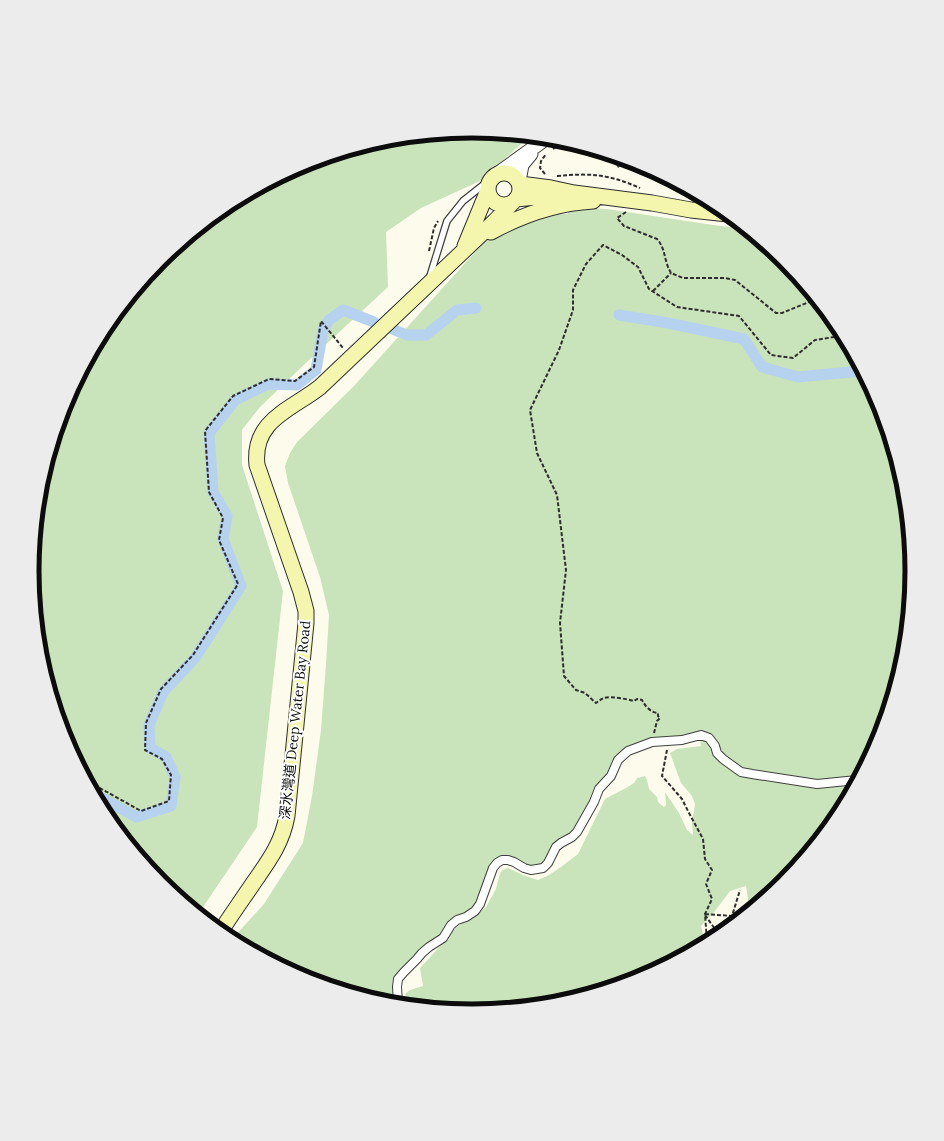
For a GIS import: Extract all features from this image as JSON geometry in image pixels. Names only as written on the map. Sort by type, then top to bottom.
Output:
[{"type":"main road","points":[[514,201],[521,190],[519,183],[515,176],[503,172],[492,181],[490,196],[497,203],[506,205],[514,201],[574,193]]},
{"type":"main road","name":"深水灣道 Deep Water Bay Road","points":[[462,251],[492,181]]},
{"type":"main road","points":[[519,183],[551,188],[624,205]]},
{"type":"main road","name":"深水灣道 Deep Water Bay Road","points":[[224,926],[272,856],[284,831],[287,816],[306,623],[306,611],[302,596],[258,465],[257,454],[260,438],[265,428],[273,419],[320,387],[495,221],[514,201]]},
{"type":"main road","points":[[462,251],[485,235],[509,222],[555,206],[582,201],[717,213]]},
{"type":"street","name":"深水灣道 Deep Water Bay Road","points":[[492,181],[547,145]]},
{"type":"street","points":[[519,183],[522,165],[547,145]]},
{"type":"street","points":[[398,997],[398,979],[404,972],[422,953],[443,938],[451,924],[475,911],[480,904],[493,868],[497,863],[502,860],[508,860],[531,870],[542,868],[548,863],[556,847],[577,832],[594,802],[599,788],[611,776],[618,760],[628,751],[652,742],[682,740],[701,735],[709,738],[715,746],[717,753],[741,772],[817,784],[850,781]]},
{"type":"lane","name":"深水灣道 Deep Water Bay Road","points":[[426,286],[434,266],[447,221],[463,201],[492,181]]},
{"type":"path","points":[[545,174],[540,168],[540,160],[547,145]]},
{"type":"path","points":[[624,205],[617,218],[624,226],[657,239],[662,247],[667,266],[671,274],[683,278],[725,278],[735,280],[776,313],[782,313],[811,301]]},
{"type":"path","points":[[427,257],[434,228],[440,218]]},
{"type":"path","points":[[652,742],[657,721],[660,718],[658,713],[654,713],[642,700],[606,697],[596,703],[585,693],[576,690],[564,676],[560,623],[566,570],[557,495],[537,453],[530,410],[559,350],[574,310],[573,290],[586,264],[603,245],[622,254],[638,267],[649,289],[677,307],[739,316],[771,355],[793,358],[815,340],[836,337]]},
{"type":"path","points":[[653,291],[671,274]]},
{"type":"path","points":[[97,786],[141,811],[169,800],[171,775],[162,759],[145,750],[146,723],[160,689],[193,656],[238,584],[219,540],[223,518],[209,492],[205,431],[233,396],[269,379],[295,381],[314,367],[321,321],[345,351]]},
{"type":"path","points":[[669,741],[662,776],[682,799],[686,806],[703,839],[705,859],[712,870],[706,884],[712,898],[705,914],[706,935]]},
{"type":"path","points":[[705,914],[732,916],[740,890]]},
{"type":"path","points":[[705,914],[716,929]]},
{"type":"green space","points":[[444,138],[500,138],[525,141],[480,181],[421,208],[386,232],[388,287],[260,407],[242,430],[242,465],[283,591],[257,827],[202,909],[166,877],[128,834],[97,787],[72,736],[62,710],[47,655],[40,599],[39,570],[40,542],[47,486],[62,431],[72,405],[97,354],[128,307],[166,264],[208,227],[231,210],[280,182],[306,170],[360,152],[415,141]]},
{"type":"green space","points":[[586,208],[607,209],[737,228],[778,264],[798,285],[832,330],[847,354],[872,405],[882,431],[897,486],[904,542],[904,599],[897,655],[890,683],[882,710],[860,762],[847,787],[816,834],[778,877],[748,904],[746,886],[730,891],[715,911],[701,926],[703,936],[664,959],[638,971],[584,989],[556,995],[529,1000],[472,1004],[415,1000],[406,998],[405,994],[410,990],[423,986],[420,968],[445,941],[451,932],[462,923],[469,921],[486,907],[496,889],[500,873],[503,870],[508,868],[538,880],[561,867],[578,854],[605,799],[634,783],[637,778],[645,776],[649,789],[657,797],[658,802],[664,807],[666,805],[665,792],[679,813],[687,830],[693,835],[692,822],[695,804],[692,796],[681,783],[670,753],[677,749],[701,746],[699,734],[625,750],[575,831],[547,862],[535,868],[501,859],[478,904],[446,930],[403,970],[397,997],[360,989],[306,971],[280,959],[236,934],[264,904],[303,843],[312,796],[321,730],[329,615],[320,577],[288,483],[285,466],[290,453],[297,442],[354,386],[486,240],[543,214],[568,214],[568,211]]},
{"type":"building","points":[[613,161],[623,165],[618,168]]},
{"type":"waterway","points":[[392,329],[407,335],[426,335],[457,310],[476,308]]},
{"type":"waterway","points":[[105,800],[136,817],[171,806],[175,777],[166,757],[150,748],[149,725],[163,692],[195,658],[241,586],[223,539],[227,516],[213,492],[209,433],[235,400],[268,384],[297,385],[316,370],[323,330],[329,320],[343,310],[374,322]]},
{"type":"waterway","points":[[619,315],[668,323],[744,339],[762,367],[798,377],[856,372]]}]
